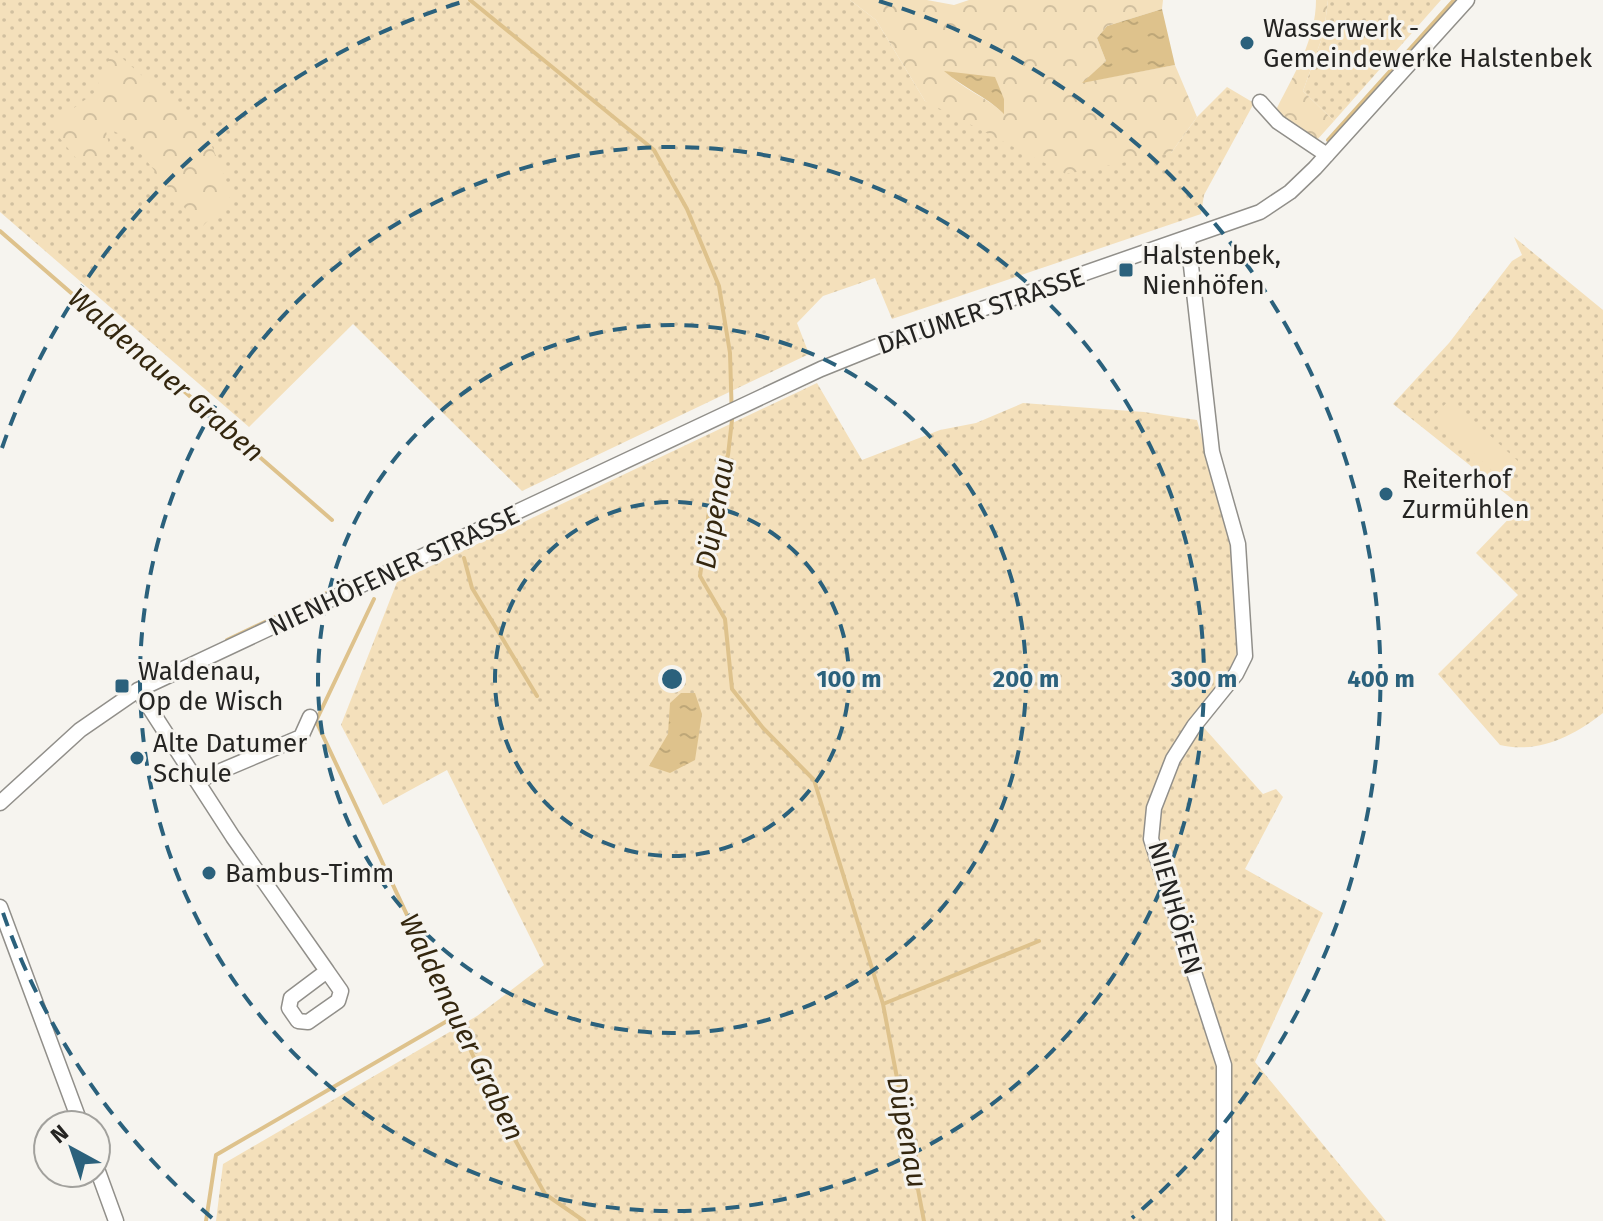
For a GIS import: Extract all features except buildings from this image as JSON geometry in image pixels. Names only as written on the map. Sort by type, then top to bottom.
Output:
[{"type":"street","name":"DATUMER STRASSE","points":[[723,414],[893,340],[1260,212],[1290,192],[1327,155],[1467,0]]},
{"type":"street","points":[[1260,102],[1278,122],[1327,155]]},
{"type":"street","name":"NIENHÖFEN","points":[[1188,239],[1212,452],[1238,544],[1245,647],[1236,674],[1194,726],[1173,759],[1154,808],[1151,839],[1224,1065],[1224,1221]]},
{"type":"street","name":"NIENHÖFENER STRASSE","points":[[0,803],[80,730],[138,690],[723,414]]},
{"type":"street","points":[[138,690],[327,971]]},
{"type":"street","points":[[197,781],[301,737],[310,717]]},
{"type":"street","points":[[0,907],[75,1109]]},
{"type":"street","points":[[104,1189],[116,1221]]},
{"type":"green space","points":[[0,0],[850,0],[876,20],[925,101],[1171,153],[1197,117],[1227,87],[1254,103],[1204,195],[1201,214],[892,319],[875,278],[823,296],[797,323],[809,354],[522,491],[353,324],[249,427],[0,212]]},
{"type":"green space","points":[[850,0],[927,0],[954,5],[969,0],[1163,0],[1162,9],[1107,26],[1097,38],[1106,61],[1084,82],[1175,65],[1197,117],[1171,153],[1066,174],[925,101],[876,20]],"holes":[[[945,71],[1004,99],[1003,113]]]},
{"type":"green space","points":[[1316,0],[1328,0],[1324,32],[1303,91],[1334,121],[1317,140],[1284,120],[1277,108],[1308,42]]},
{"type":"green space","points":[[1328,0],[1441,0],[1334,121],[1303,91],[1324,32]]},
{"type":"green space","points":[[113,50],[206,132],[232,195],[201,228],[128,138],[105,127],[111,153],[79,162],[50,126],[94,93]]},
{"type":"green space","points":[[1514,237],[1603,310],[1603,713],[1568,736],[1528,747],[1500,745],[1438,674],[1518,595],[1476,553],[1521,506],[1393,404],[1449,343],[1512,261],[1522,255]]},
{"type":"green space","points":[[817,383],[862,460],[940,430],[976,423],[1023,403],[1144,412],[1197,420],[1232,546],[1245,634],[1225,681],[1198,721],[1263,794],[1276,789],[1283,797],[1245,869],[1323,913],[1255,1062],[1386,1221],[1232,1221],[1230,1146],[1219,1221],[216,1221],[223,1164],[477,1016],[544,965],[447,770],[383,805],[341,725],[397,582]]},
{"type":"green space","points":[[1450,399],[1520,463],[1503,481],[1434,416]]},
{"type":"water","points":[[1162,9],[1175,65],[1082,83],[1106,61],[1097,38],[1107,26]]},
{"type":"water","points":[[944,71],[995,77],[1004,99],[1004,114],[990,102]]},
{"type":"water","points":[[681,693],[695,693],[702,714],[695,760],[670,773],[649,766],[668,734],[670,703]]},
{"type":"waterway","name":"Düpenau","points":[[470,0],[654,150],[687,209],[719,286],[730,353],[732,420],[728,455],[709,512],[700,576],[725,619],[732,689],[763,728],[814,780],[883,1004],[924,1221]]},
{"type":"waterway","points":[[1328,140],[1454,0]]},
{"type":"waterway","name":"Waldenauer Graben","points":[[0,231],[332,520]]},
{"type":"waterway","points":[[464,558],[472,588],[537,696]]},
{"type":"waterway","points":[[227,640],[333,590]]},
{"type":"waterway","name":"Waldenauer Graben","points":[[374,599],[316,721],[499,1111],[545,1194],[584,1221]]},
{"type":"waterway","points":[[883,1004],[1039,941]]},
{"type":"waterway","points":[[206,1221],[216,1155],[454,1017]]},
{"type":"place","name":"Wasserwerk - Gemeindewerke Halstenbek","points":[[1247,43]]},
{"type":"place","name":"Halstenbek, Nienhöfen","points":[[1126,270]]},
{"type":"place","name":"Reiterhof Zurmühlen","points":[[1386,494]]},
{"type":"place","name":"Waldenau, Op de Wisch","points":[[122,686]]},
{"type":"place","name":"Alte Datumer Schule","points":[[137,758]]},
{"type":"place","name":"Bambus-Timm","points":[[209,873]]}]
